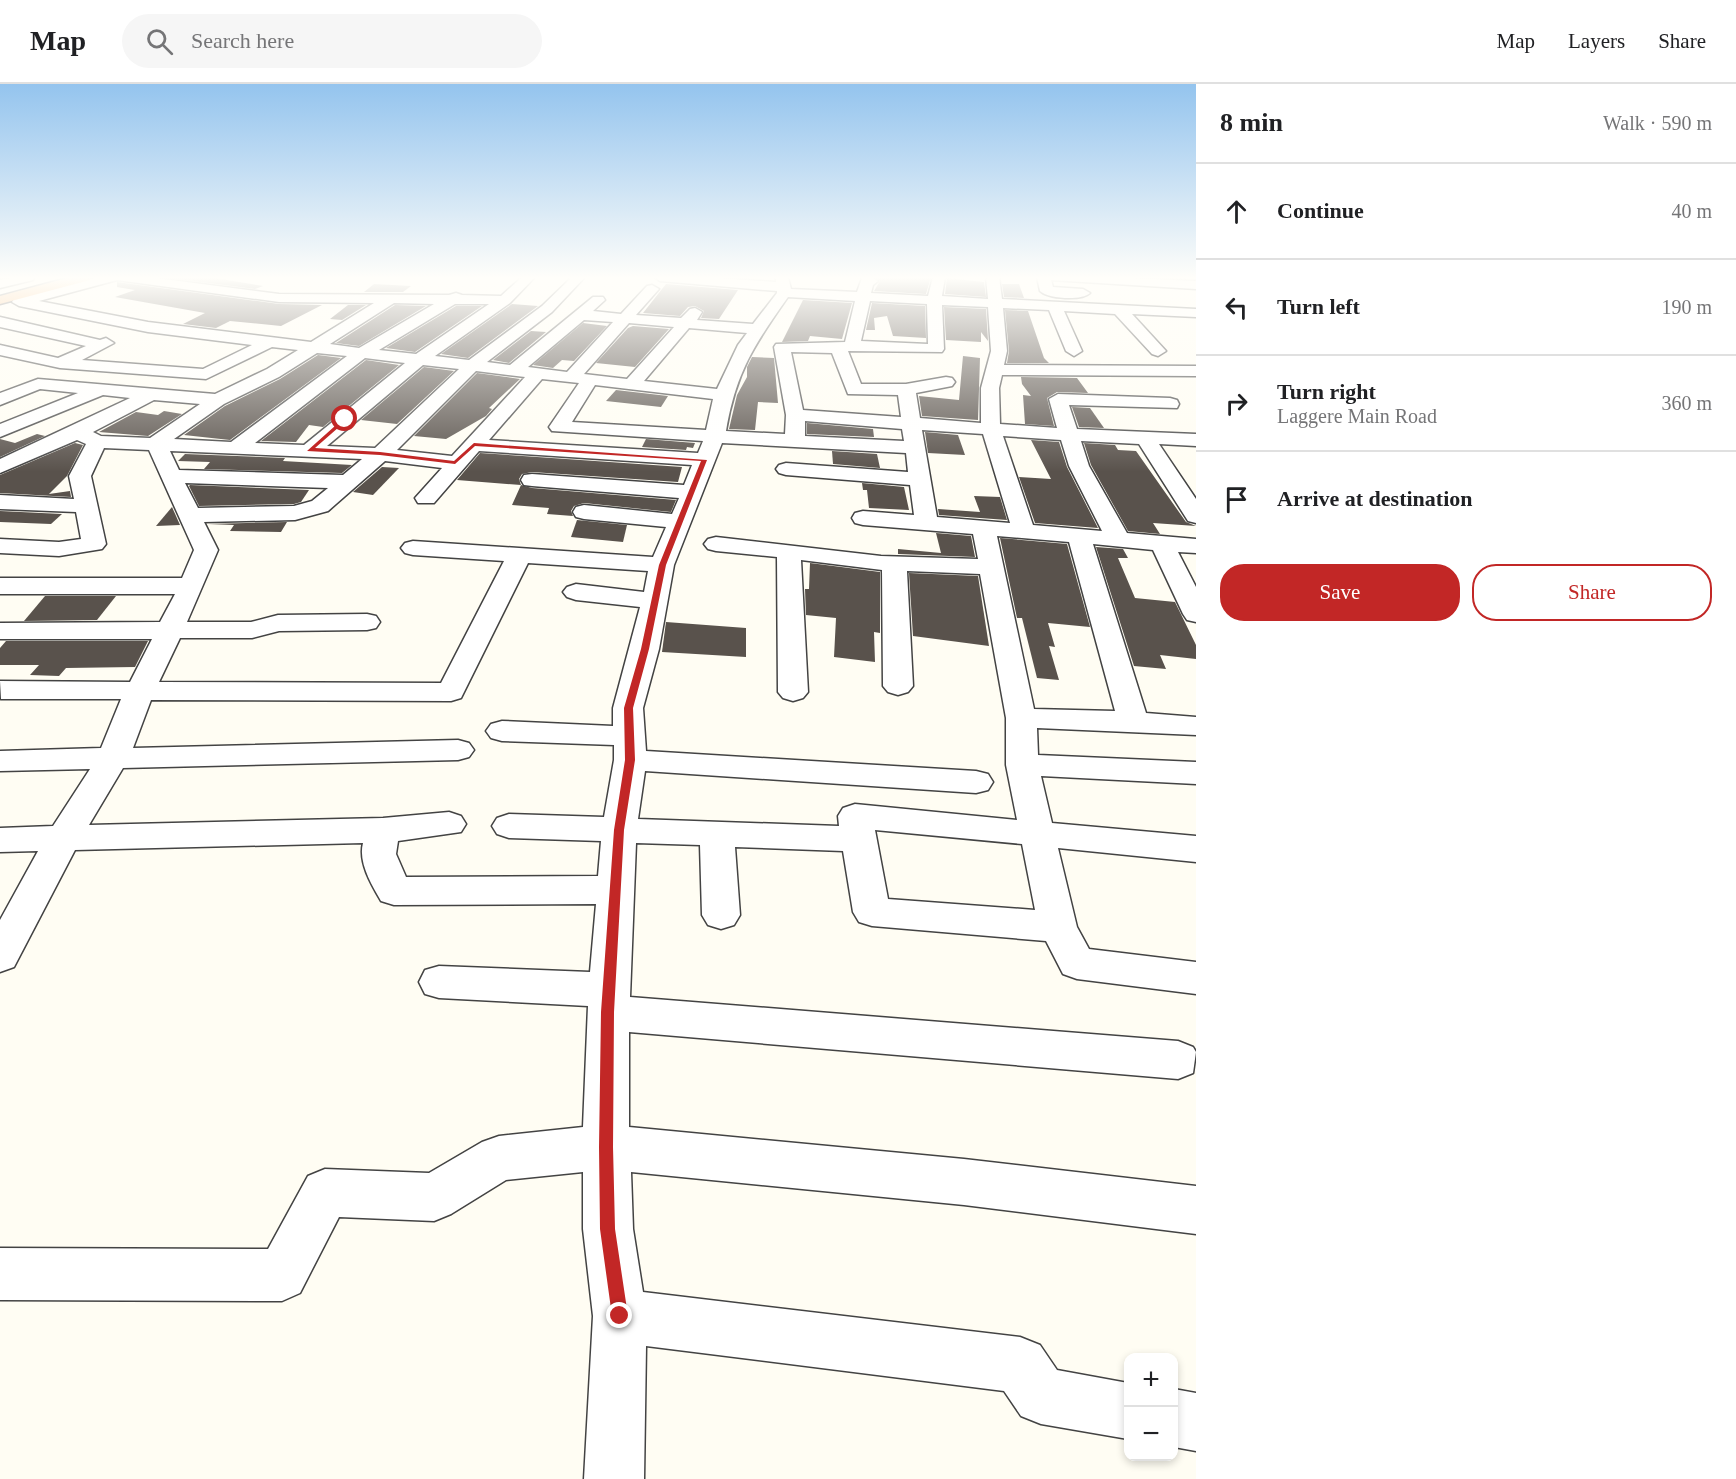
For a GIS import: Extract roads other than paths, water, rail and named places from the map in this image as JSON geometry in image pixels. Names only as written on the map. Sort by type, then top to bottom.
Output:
[{"type":"street","points":[[89,342],[102,345]]},
{"type":"street","points":[[60,363],[109,342]]},
{"type":"street","points":[[145,371],[196,342]]},
{"type":"street","points":[[0,350],[60,363],[206,374],[262,342]]},
{"type":"street","points":[[292,342],[312,347],[723,395]]},
{"type":"street","points":[[156,443],[218,400],[273,373],[321,342]]},
{"type":"street","points":[[238,446],[362,353],[380,342]]},
{"type":"street","points":[[310,450],[419,360],[445,342]]},
{"type":"street","points":[[190,515],[295,513],[320,506],[409,429],[472,366],[503,342]]},
{"type":"street","points":[[514,370],[549,342]]},
{"type":"street","points":[[606,342],[580,378],[559,427],[698,477]]},
{"type":"street","points":[[631,385],[668,342]]},
{"type":"street","points":[[614,1479],[620,1316],[608,1229],[606,1147],[608,1001],[619,830],[630,748],[628,708],[662,565],[698,477],[723,395],[748,342]]},
{"type":"street","points":[[846,342],[845,347],[854,390],[906,389],[943,374],[936,342]]},
{"type":"street","points":[[998,342],[997,370],[990,388],[991,429],[1024,532]]},
{"type":"street","points":[[1070,342],[1074,351]]},
{"type":"street","points":[[1150,342],[1158,351]]},
{"type":"street","points":[[795,441],[795,416],[782,347],[936,350]]},
{"type":"street","points":[[999,351],[1021,351]]},
{"type":"street","points":[[1053,351],[1095,351]]},
{"type":"street","points":[[1137,351],[1177,351]]},
{"type":"street","points":[[997,370],[1196,371]]},
{"type":"street","points":[[1047,371],[1079,466],[1119,540]]},
{"type":"street","points":[[1133,372],[1170,404]]},
{"type":"street","points":[[426,498],[538,373]]},
{"type":"street","points":[[0,380],[218,400]]},
{"type":"street","points":[[0,400],[38,384]]},
{"type":"street","points":[[640,407],[651,388]]},
{"type":"street","points":[[906,389],[926,522]]},
{"type":"street","points":[[0,431],[100,390]]},
{"type":"street","points":[[1058,399],[1170,404],[1187,394]]},
{"type":"street","points":[[0,467],[87,437],[149,395]]},
{"type":"street","points":[[795,416],[1070,435],[1196,440]]},
{"type":"street","points":[[87,437],[156,443],[380,454],[455,463]]},
{"type":"street","points":[[0,546],[59,549],[94,544],[84,506],[80,476],[87,437]]},
{"type":"street","points":[[1145,438],[1196,516]]},
{"type":"street","points":[[584,512],[698,477],[795,441],[915,448]]},
{"type":"street","points":[[0,956],[63,839],[113,758],[140,690],[192,586],[206,550],[156,443]]},
{"type":"street","points":[[474,445],[698,477]]},
{"type":"street","points":[[786,469],[920,479]]},
{"type":"street","points":[[172,476],[348,482]]},
{"type":"street","points":[[532,480],[698,477]]},
{"type":"street","points":[[0,502],[84,506]]},
{"type":"street","points":[[863,518],[1196,546]]},
{"type":"street","points":[[984,529],[1021,718],[1022,765],[1058,927],[1077,963],[1196,978]]},
{"type":"street","points":[[1080,536],[1133,721]]},
{"type":"street","points":[[1162,543],[1196,614]]},
{"type":"street","points":[[716,544],[894,563],[990,567]]},
{"type":"street","points":[[413,548],[662,565]]},
{"type":"street","points":[[789,551],[793,692]]},
{"type":"street","points":[[2,690],[451,692],[519,556]]},
{"type":"street","points":[[894,563],[898,686]]},
{"type":"street","points":[[0,586],[192,586]]},
{"type":"street","points":[[576,592],[655,601]]},
{"type":"street","points":[[0,631],[252,630],[278,623],[367,622]]},
{"type":"street","points":[[1021,718],[1133,721],[1196,726]]},
{"type":"street","points":[[502,731],[630,748],[976,782]]},
{"type":"street","points":[[0,761],[458,750]]},
{"type":"street","points":[[1022,765],[1196,773]]},
{"type":"street","points":[[1058,927],[872,912],[855,816],[1196,849]]},
{"type":"street","points":[[0,840],[383,830],[449,824]]},
{"type":"street","points":[[509,826],[859,839]]},
{"type":"street","points":[[383,830],[378,854],[394,891],[615,890]]},
{"type":"street","points":[[717,834],[721,915]]},
{"type":"street","points":[[439,982],[1178,1060]]},
{"type":"street","points":[[0,1274],[282,1275],[325,1192],[434,1197],[499,1158],[606,1147],[964,1182],[1196,1210]]},
{"type":"street","points":[[620,1316],[1020,1365],[1041,1396],[1124,1410]]},
{"type":"street","points":[[1178,1419],[1196,1422]]}]
